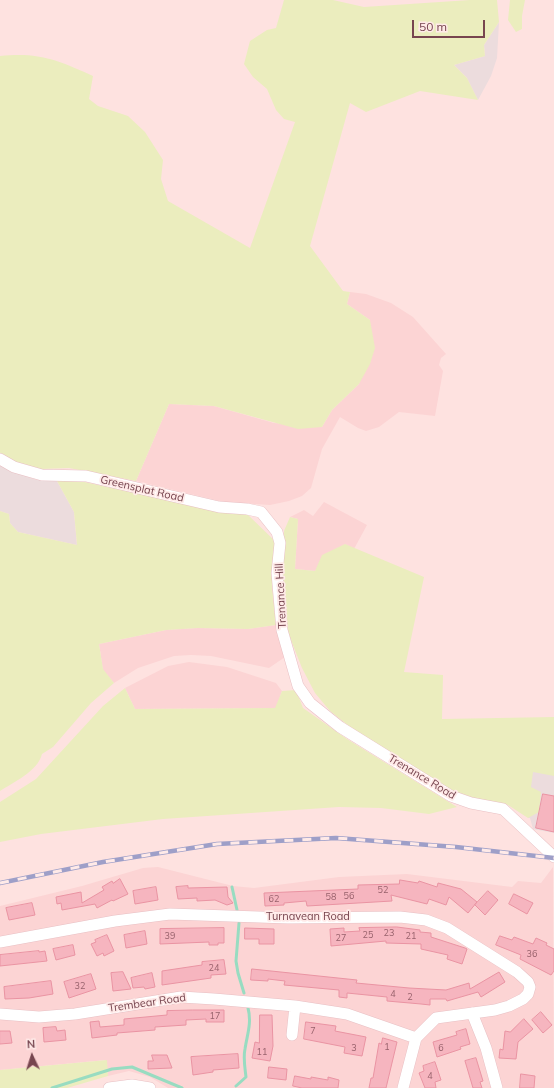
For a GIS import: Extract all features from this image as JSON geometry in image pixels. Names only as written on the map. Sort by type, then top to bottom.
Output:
[{"type":"street","name":"Greensplat Road","points":[[0,459],[14,467],[42,475],[86,476],[219,507],[247,509],[261,512],[278,532]]},
{"type":"street","name":"Trenance Hill","points":[[278,532],[280,543],[277,573],[282,630],[298,686],[310,702]]},
{"type":"street","name":"Trenance Road","points":[[310,702],[340,727],[451,796],[472,803],[503,808],[554,857]]},
{"type":"street","name":"Turnavean Road","points":[[0,942],[115,921],[170,914],[288,918],[400,917],[426,920],[447,928],[517,972],[528,982],[530,987],[528,994],[523,999],[502,1008],[436,1018],[416,1038]]},
{"type":"street","name":"Trembear Road","points":[[0,1014],[39,1017],[75,1014],[181,997],[295,1006],[347,1014],[416,1038]]},
{"type":"street","points":[[292,1035],[295,1006]]},
{"type":"street","points":[[472,1013],[488,1055],[497,1088]]},
{"type":"street","points":[[403,1088],[416,1038]]},
{"type":"street","points":[[109,1088],[132,1086],[150,1088]]},
{"type":"shaded area","points":[[499,22],[497,58],[491,76],[478,100],[467,78],[454,65],[485,56],[484,45]]},
{"type":"shaded area","points":[[350,292],[366,294],[391,303],[413,317],[446,354],[441,358],[439,365],[443,371],[435,416],[399,412],[379,427],[366,431],[340,417],[322,449],[311,488],[302,496],[289,501],[270,505],[224,502],[136,481],[169,404],[214,406],[274,423],[322,427],[332,410],[359,384],[370,320],[347,304]]},
{"type":"shaded area","points":[[0,465],[9,470],[37,480],[57,481],[74,512],[77,545],[18,532],[10,523],[9,514],[0,511]]},
{"type":"shaded area","points":[[324,502],[367,525],[354,549],[345,544],[315,571],[295,569],[298,519],[290,517],[304,510],[313,516]]},
{"type":"shaded area","points":[[276,625],[285,657],[269,668],[211,656],[191,655],[174,656],[138,668],[114,683],[103,670],[99,644],[166,630],[198,628],[248,629]]},
{"type":"shaded area","points":[[189,662],[227,667],[276,683],[282,691],[276,708],[135,709],[125,688],[168,666]]},
{"type":"shaded area","points":[[554,764],[554,833],[533,829],[530,818],[528,818],[524,811],[506,768]]},
{"type":"shaded area","points":[[158,867],[233,886],[254,888],[339,877],[407,874],[512,887],[518,881],[541,883],[553,867],[554,1088],[168,1088],[150,1077],[129,1071],[108,1076],[106,1060],[0,1070],[0,906],[82,886],[143,868]]},
{"type":"green space","points":[[284,0],[333,0],[364,7],[470,0],[497,0],[499,22],[484,45],[485,56],[454,65],[467,78],[478,100],[420,91],[366,112],[350,103],[310,246],[343,291],[350,292],[347,304],[370,320],[375,348],[370,364],[359,384],[332,410],[322,427],[298,429],[214,406],[169,404],[136,481],[69,468],[41,469],[16,462],[0,455],[0,56],[26,55],[48,58],[93,76],[89,99],[98,106],[128,116],[145,132],[163,160],[161,179],[168,201],[250,248],[295,122],[284,119],[276,110],[267,89],[253,77],[244,64],[250,41],[267,30],[276,28]]},
{"type":"green space","points":[[510,0],[525,0],[522,16],[522,29],[516,32],[508,20]]},
{"type":"green space","points":[[75,480],[230,513],[246,513],[275,541],[272,586],[276,625],[248,629],[198,628],[166,630],[99,644],[103,669],[114,683],[91,703],[53,747],[42,754],[40,760],[31,771],[0,791],[0,511],[9,514],[10,523],[18,532],[77,545],[74,512],[57,481]]},
{"type":"green space","points":[[290,517],[298,519],[295,569],[315,571],[322,555],[345,544],[424,577],[404,672],[443,675],[442,719],[554,717],[554,776],[533,772],[531,787],[541,792],[539,812],[528,818],[508,805],[469,797],[449,790],[355,731],[330,711],[315,693],[302,668],[285,625],[283,584],[284,531]]},
{"type":"green space","points":[[125,688],[135,709],[275,708],[282,691],[296,690],[303,708],[347,739],[457,807],[429,814],[381,808],[339,807],[163,819],[41,834],[0,842],[0,802],[36,779],[103,706]]},
{"type":"green space","points":[[107,1060],[108,1076],[67,1088],[0,1088],[0,1070]]},
{"type":"building","points":[[543,794],[554,796],[554,832],[536,828]]},
{"type":"building","points":[[120,879],[128,894],[97,908],[95,904],[62,910],[61,903],[57,904],[56,897],[81,892],[82,903],[104,890],[102,887],[112,881],[113,883]]},
{"type":"building","points":[[400,880],[418,883],[419,881],[437,887],[438,883],[461,889],[477,902],[468,913],[449,897],[446,905],[429,899],[427,904],[391,895],[392,901],[307,906],[306,901],[284,903],[284,905],[265,906],[264,893],[358,889],[358,885],[399,884]]},
{"type":"building","points":[[188,886],[188,888],[227,887],[228,897],[233,903],[227,905],[215,900],[197,901],[197,898],[178,899],[176,887]]},
{"type":"building","points":[[156,887],[158,900],[135,904],[133,891]]},
{"type":"building","points":[[488,891],[498,900],[485,915],[475,905]]},
{"type":"building","points":[[514,894],[533,903],[527,914],[509,904]]},
{"type":"building","points":[[32,903],[35,915],[9,920],[6,908]]},
{"type":"building","points":[[397,927],[431,933],[431,937],[467,949],[462,964],[447,959],[448,955],[421,949],[421,944],[386,943],[386,941],[331,946],[330,929],[344,928],[344,932],[360,931],[359,928]]},
{"type":"building","points":[[224,928],[224,943],[218,943],[218,945],[209,945],[209,942],[160,944],[160,929]]},
{"type":"building","points":[[245,928],[274,929],[274,944],[259,944],[259,939],[245,939]]},
{"type":"building","points":[[145,931],[147,944],[126,948],[124,935]]},
{"type":"building","points":[[107,935],[114,951],[104,956],[103,953],[97,956],[91,944],[96,942],[95,940]]},
{"type":"building","points":[[500,936],[512,940],[514,937],[533,944],[536,938],[547,943],[546,945],[554,949],[554,971],[551,975],[520,959],[521,955],[496,945]]},
{"type":"building","points":[[73,945],[75,955],[56,960],[53,949]]},
{"type":"building","points":[[45,951],[47,961],[0,966],[0,955]]},
{"type":"building","points":[[224,960],[226,974],[211,975],[211,978],[162,985],[162,971],[202,965],[202,962]]},
{"type":"building","points":[[252,969],[357,980],[356,983],[446,990],[469,983],[470,989],[499,972],[505,982],[481,997],[478,992],[447,1001],[446,999],[430,999],[430,1005],[387,1001],[387,997],[347,993],[347,998],[339,997],[339,990],[284,985],[285,981],[268,979],[268,981],[251,980]]},
{"type":"building","points":[[123,972],[131,989],[113,991],[111,973]]},
{"type":"building","points":[[152,973],[155,987],[145,989],[144,987],[133,988],[131,978]]},
{"type":"building","points":[[91,974],[96,989],[69,998],[64,982]]},
{"type":"building","points":[[51,981],[53,994],[29,998],[5,999],[4,987]]},
{"type":"building","points":[[224,1010],[224,1022],[206,1022],[206,1019],[186,1020],[186,1025],[155,1027],[155,1030],[117,1033],[117,1035],[92,1038],[90,1022],[99,1021],[100,1027],[124,1025],[124,1019],[167,1015],[167,1011]]},
{"type":"building","points":[[541,1012],[552,1025],[543,1033],[532,1020]]},
{"type":"building","points":[[260,1015],[272,1015],[273,1046],[270,1061],[252,1058],[255,1042],[259,1043]]},
{"type":"building","points":[[524,1019],[533,1029],[518,1042],[516,1059],[499,1058],[500,1049],[503,1050],[505,1031],[510,1032]]},
{"type":"building","points":[[306,1022],[336,1026],[335,1031],[366,1037],[362,1056],[344,1053],[345,1047],[304,1039]]},
{"type":"building","points":[[56,1027],[57,1031],[65,1030],[66,1040],[44,1042],[43,1028]]},
{"type":"building","points":[[466,1029],[470,1044],[460,1047],[461,1049],[437,1057],[433,1042],[457,1035],[456,1032]]},
{"type":"building","points":[[0,1031],[10,1031],[12,1043],[0,1044]]},
{"type":"building","points":[[383,1038],[397,1042],[386,1088],[369,1088],[371,1078],[373,1078],[379,1043],[381,1044]]},
{"type":"building","points":[[238,1054],[239,1068],[213,1070],[213,1072],[193,1075],[191,1057]]},
{"type":"building","points":[[152,1055],[167,1055],[172,1068],[148,1069],[148,1061],[153,1061]]},
{"type":"building","points":[[476,1058],[483,1081],[480,1082],[482,1088],[473,1088],[465,1061]]},
{"type":"building","points":[[435,1062],[441,1080],[435,1082],[436,1088],[425,1088],[419,1073],[424,1071],[423,1066]]},
{"type":"building","points":[[269,1067],[287,1069],[286,1080],[268,1078]]},
{"type":"building","points":[[521,1074],[535,1076],[534,1088],[520,1088]]},
{"type":"building","points":[[295,1076],[328,1080],[328,1077],[339,1080],[338,1088],[302,1088],[293,1086]]},
{"type":"waterway","points":[[232,887],[237,910]]},
{"type":"waterway","points":[[239,923],[236,961],[244,993]]},
{"type":"waterway","points":[[236,1086],[246,1077],[244,1052],[249,1024],[248,1008]]},
{"type":"waterway","points":[[52,1088],[112,1069],[132,1067],[182,1088]]},
{"type":"railway","points":[[0,883],[103,862],[217,844],[336,838],[456,847],[554,858]]}]
